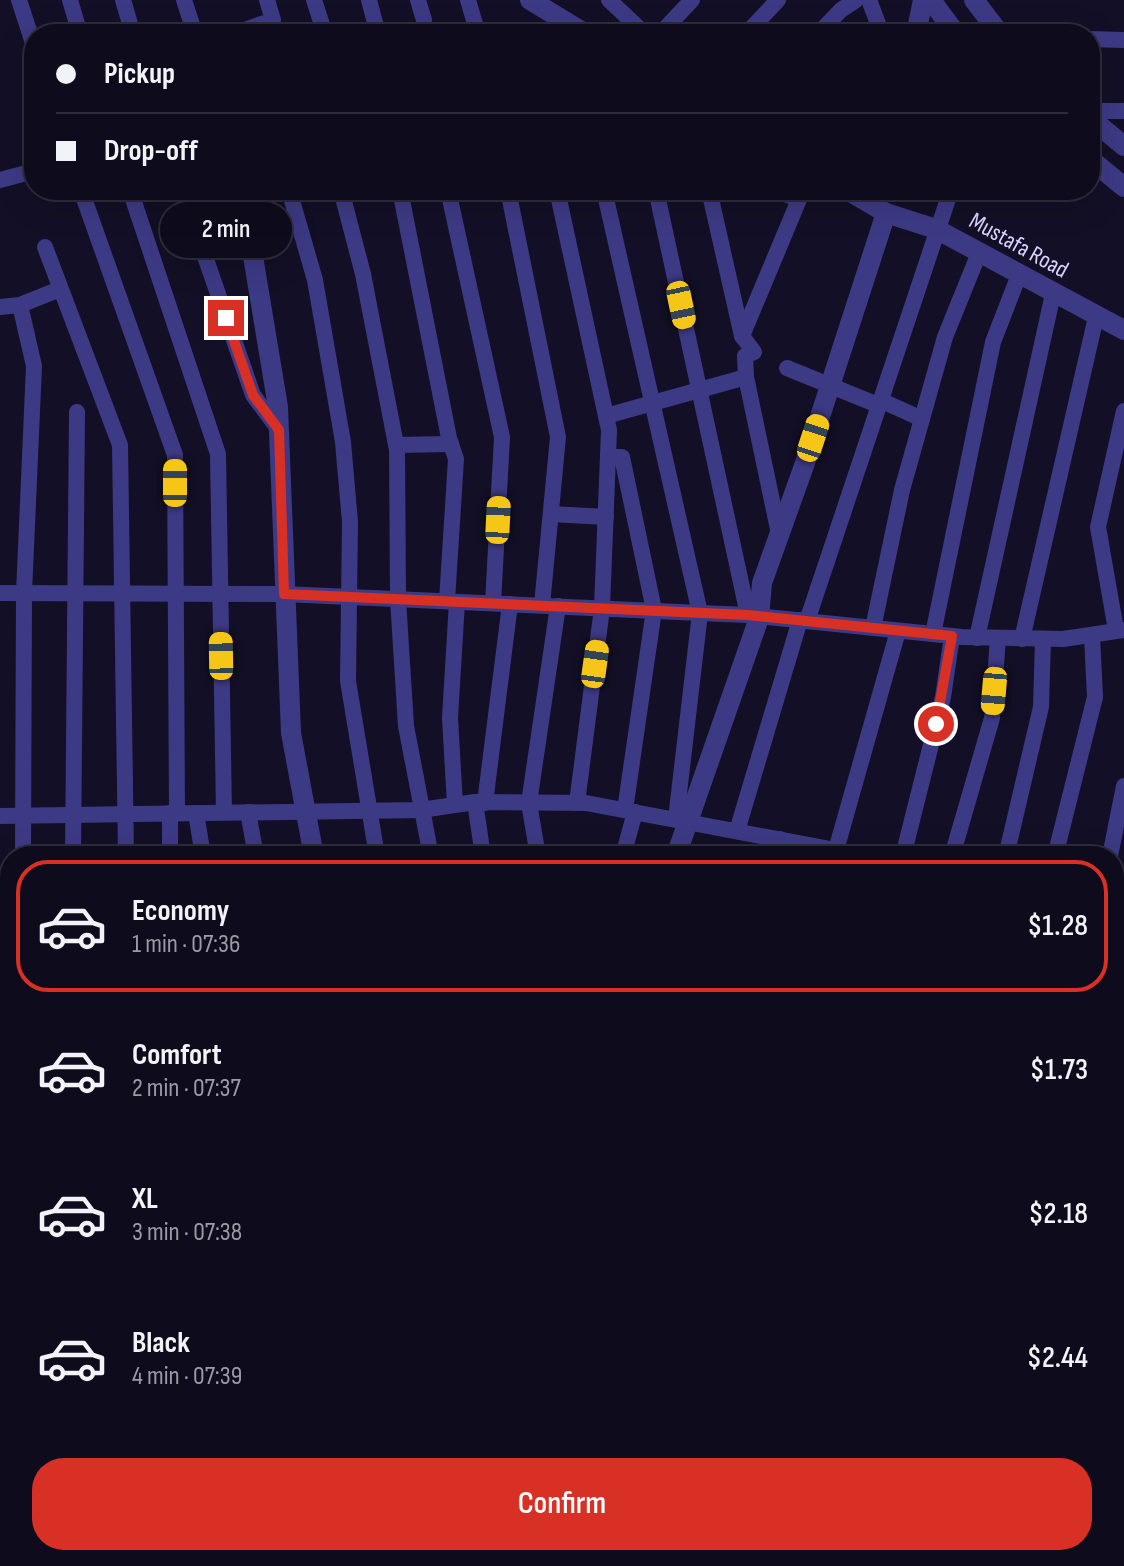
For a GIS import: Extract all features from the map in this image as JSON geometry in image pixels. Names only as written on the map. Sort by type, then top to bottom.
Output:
[{"type":"street","points":[[19,0],[27,24]]},
{"type":"street","points":[[70,0],[77,24]]},
{"type":"street","points":[[123,0],[130,24]]},
{"type":"street","points":[[184,0],[192,24]]},
{"type":"street","points":[[262,24],[273,20],[267,0]]},
{"type":"street","points":[[314,0],[322,24]]},
{"type":"street","points":[[369,0],[375,24]]},
{"type":"street","points":[[418,0],[424,24]]},
{"type":"street","points":[[468,0],[475,24]]},
{"type":"street","points":[[530,0],[570,24]]},
{"type":"street","points":[[609,0],[634,24]]},
{"type":"street","points":[[669,24],[692,0]]},
{"type":"street","points":[[755,24],[778,0]]},
{"type":"street","points":[[828,24],[856,0]]},
{"type":"street","points":[[869,0],[878,24]]},
{"type":"street","points":[[918,24],[923,0]]},
{"type":"street","points":[[931,0],[949,24]]},
{"type":"street","points":[[974,0],[992,24]]},
{"type":"street","points":[[1100,39],[1124,40]]},
{"type":"street","points":[[1100,111],[1124,111]]},
{"type":"street","points":[[1100,126],[1124,146]]},
{"type":"street","points":[[1100,167],[1124,187]]},
{"type":"street","points":[[0,180],[24,174]]},
{"type":"street","points":[[85,200],[175,455],[174,813],[171,846]]},
{"type":"street","points":[[133,200],[218,454],[224,812]]},
{"type":"street","points":[[185,200],[253,395],[279,430]]},
{"type":"street","points":[[244,200],[278,407],[291,733],[312,846]]},
{"type":"street","points":[[292,200],[315,280],[343,442],[350,522],[348,681],[375,846]]},
{"type":"street","points":[[344,200],[363,274],[397,450],[398,599],[406,726],[429,846]]},
{"type":"street","points":[[402,200],[456,459],[450,718],[455,805]]},
{"type":"street","points":[[450,200],[502,437],[501,604],[480,802],[482,846]]},
{"type":"street","points":[[510,200],[558,437],[551,514],[550,606],[529,803],[536,846]]},
{"type":"street","points":[[559,200],[609,430],[602,608],[577,803]]},
{"type":"street","points":[[606,200],[700,613],[677,846]]},
{"type":"street","points":[[658,200],[661,216]]},
{"type":"street","points":[[658,200],[699,390],[754,616]]},
{"type":"street","points":[[711,200],[742,336],[754,352],[745,356],[746,377],[779,534]]},
{"type":"street","points":[[742,336],[798,200]]},
{"type":"street","name":"Mustafa Road","points":[[864,200],[886,213],[936,229],[1124,330]]},
{"type":"street","points":[[737,831],[803,621],[947,200]]},
{"type":"street","points":[[681,820],[754,616],[762,583],[886,213]]},
{"type":"street","points":[[45,247],[120,445],[126,846]]},
{"type":"street","points":[[873,628],[902,490],[945,337],[979,253]]},
{"type":"street","points":[[933,634],[993,342],[1019,275]]},
{"type":"street","points":[[0,307],[20,305],[60,289]]},
{"type":"street","points":[[977,638],[1053,294]]},
{"type":"street","points":[[20,305],[34,366],[24,593],[23,846]]},
{"type":"street","points":[[1022,639],[1096,317]]},
{"type":"street","points":[[787,368],[830,387],[922,419]]},
{"type":"street","points":[[606,416],[746,377]]},
{"type":"street","points":[[0,593],[284,594],[754,616],[977,638],[1092,636],[1120,630],[1098,527],[1124,411]]},
{"type":"street","points":[[73,846],[77,412]]},
{"type":"street","points":[[397,450],[397,445],[451,444]]},
{"type":"street","points":[[608,457],[622,457],[654,610],[625,846]]},
{"type":"street","points":[[551,514],[606,517]]},
{"type":"street","points":[[837,846],[898,631]]},
{"type":"street","points":[[906,846],[943,697],[952,636]]},
{"type":"street","points":[[1058,846],[1095,697],[1092,636]]},
{"type":"street","points":[[955,846],[992,718],[998,638]]},
{"type":"street","points":[[1008,846],[1041,707],[1043,639]]},
{"type":"street","points":[[1112,846],[1124,786]]},
{"type":"street","points":[[0,816],[421,810],[480,802],[577,803],[816,846]]},
{"type":"street","points":[[248,812],[254,846]]},
{"type":"street","points":[[196,813],[201,846]]},
{"type":"street","points":[[778,846],[780,839]]},
{"type":"route","points":[[226,318],[253,395],[279,430],[284,594],[748,615],[952,636],[936,724]]}]
